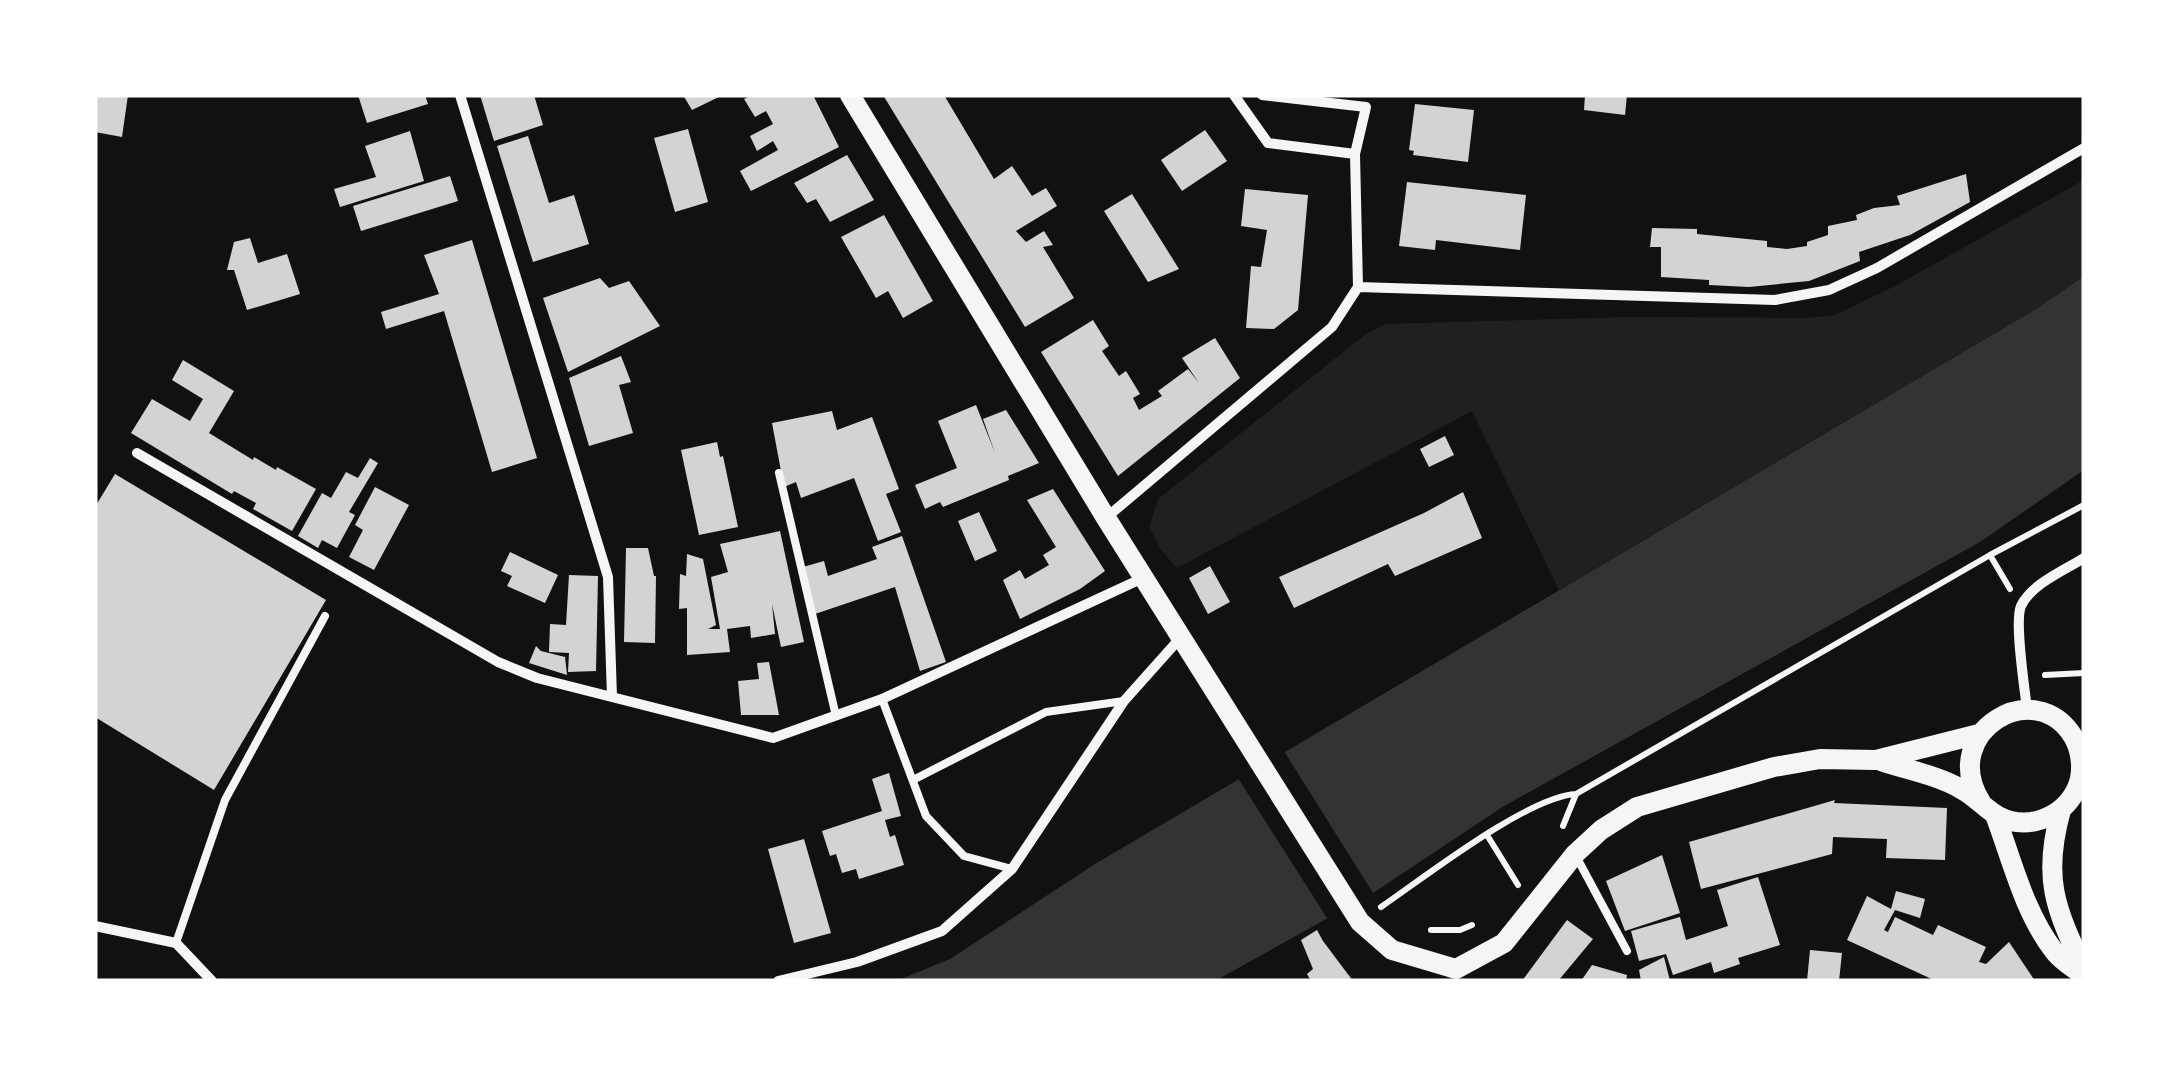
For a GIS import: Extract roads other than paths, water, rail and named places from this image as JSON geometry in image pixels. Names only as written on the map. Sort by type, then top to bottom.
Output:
[{"type":"main road","points":[[850,95],[1106,518],[1355,914],[1392,950],[1456,975],[1504,944],[1575,854],[1601,830],[1637,808],[1774,767],[1820,758],[1876,760],[1942,781],[2012,822],[2046,819],[2061,810]]},
{"type":"main road","points":[[2027,710],[2066,722],[2078,746],[2082,780],[2061,810],[2050,860],[2052,884],[2066,932],[2084,972],[2056,954],[2042,932],[1988,808],[1973,788],[1970,753],[1979,734],[2008,712],[2027,710]]},
{"type":"main road","points":[[1876,760],[1979,734]]},
{"type":"street","points":[[460,95],[608,577],[612,697]]},
{"type":"street","points":[[1234,95],[1268,143],[1354,154]]},
{"type":"street","points":[[1106,518],[1332,327],[1358,287],[1354,154],[1366,106],[1262,95]]},
{"type":"street","points":[[1358,287],[1775,300],[1828,290],[1877,268],[2084,148]]},
{"type":"street","points":[[137,453],[498,662],[537,678],[773,738],[882,699],[1144,578]]},
{"type":"street","points":[[2027,710],[2020,607],[2040,586],[2084,558]]},
{"type":"street","points":[[778,981],[858,962],[942,931],[1012,868],[1124,701],[1182,636]]},
{"type":"street","points":[[95,926],[176,943],[212,981]]},
{"type":"lane","points":[[779,473],[836,716]]},
{"type":"lane","points":[[176,943],[225,800],[325,616]]},
{"type":"lane","points":[[882,699],[926,816],[964,856],[1012,868]]},
{"type":"lane","points":[[913,780],[1046,712],[1124,701]]},
{"type":"lane","points":[[1575,854],[1626,951]]}]
